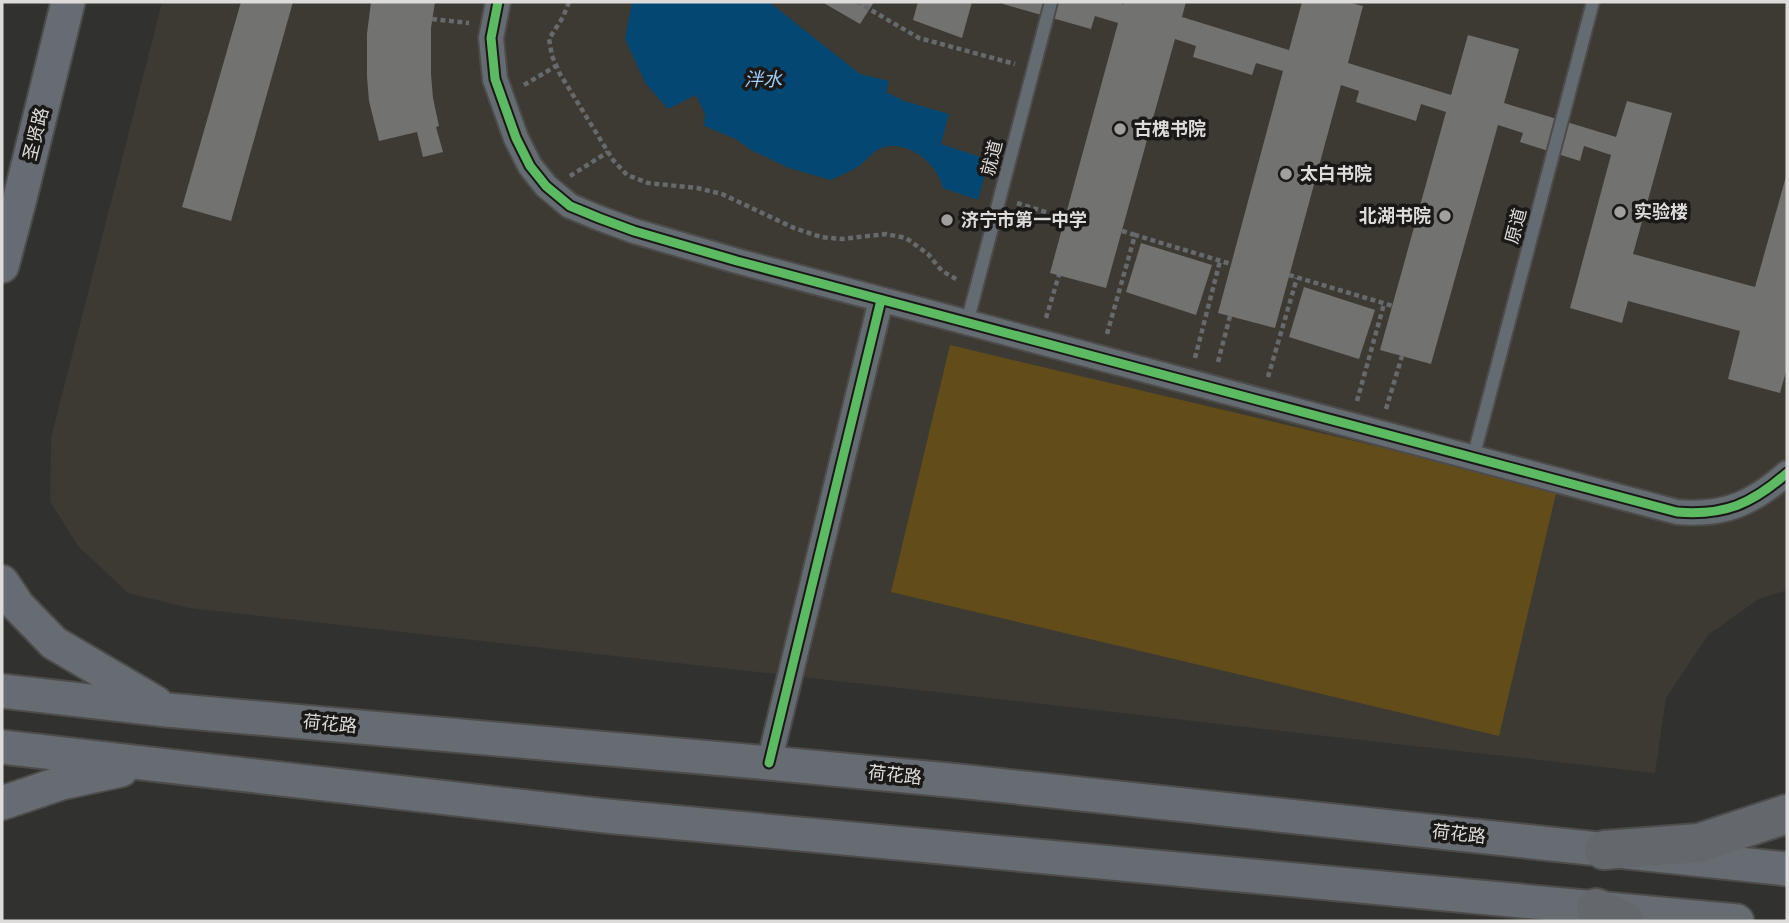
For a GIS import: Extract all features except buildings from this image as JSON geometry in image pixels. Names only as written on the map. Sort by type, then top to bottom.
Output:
[{"type":"highway","points":[[1604,850],[1699,843],[1787,814]]},
{"type":"main road","name":"圣贤路","points":[[2,266],[68,2]]},
{"type":"main road","points":[[2,582],[18,606],[54,643],[167,710]]},
{"type":"main road","name":"荷花路","points":[[2,691],[167,710],[769,763],[1787,869]]},
{"type":"main road","points":[[2,747],[606,816],[1610,915],[1737,921]]},
{"type":"main road","points":[[2,803],[61,783],[147,764]]},
{"type":"street","points":[[496,14],[491,38],[495,79],[516,138],[530,166],[549,189],[570,206],[634,231],[881,300],[1677,512],[1701,514],[1739,505],[1755,497],[1787,473]]},
{"type":"street","points":[[769,763],[881,300]]},
{"type":"lane","name":"就道","points":[[967,323],[1051,2]]},
{"type":"lane","name":"原道","points":[[1473,458],[1593,2]]},
{"type":"path","points":[[569,2],[550,40],[552,56],[560,74],[613,160],[627,175],[648,183],[696,188],[722,194],[794,228],[821,237],[842,239],[886,234],[906,238],[928,254],[942,271],[976,289]]},
{"type":"path","points":[[858,2],[919,38],[1033,69]]},
{"type":"path","points":[[432,19],[496,14]]},
{"type":"path","points":[[501,98],[556,66]]},
{"type":"path","points":[[549,189],[608,152]]},
{"type":"path","points":[[999,197],[1065,218]]},
{"type":"path","points":[[1122,231],[1231,264]]},
{"type":"path","points":[[1100,359],[1135,235]]},
{"type":"path","points":[[1199,385],[1220,261]]},
{"type":"path","points":[[1039,342],[1059,275]]},
{"type":"path","points":[[1289,275],[1393,306]]},
{"type":"path","points":[[1261,402],[1297,278]]},
{"type":"path","points":[[1350,425],[1384,304]]},
{"type":"path","points":[[1199,385],[1230,316]]},
{"type":"path","points":[[1379,433],[1402,356]]},
{"type":"shaded area","name":"济宁市第一中学","points":[[162,2],[1787,2],[1787,590],[1759,599],[1708,635],[1666,698],[1655,773],[189,608],[128,593],[78,546],[50,501],[51,438]]},
{"type":"shaded area","points":[[950,345],[1557,489],[1499,736],[891,592]]},
{"type":"water","name":"泮水","points":[[632,2],[769,2],[860,74],[889,81],[886,92],[904,101],[949,114],[941,144],[989,160],[978,200],[943,188],[928,162],[911,150],[901,147],[881,148],[857,167],[831,180],[789,168],[751,150],[736,139],[704,126],[705,114],[696,95],[668,109],[646,84],[625,39]]},
{"type":"cycle path","points":[[498,2],[491,38],[495,79],[516,138],[530,166],[546,186],[570,206],[634,231],[737,261],[1677,512],[1709,512],[1736,506],[1762,493],[1787,473]]},
{"type":"cycle path","points":[[769,763],[881,300]]},
{"type":"place","name":"古槐书院","points":[[1120,129]]},
{"type":"place","name":"太白书院","points":[[1286,174]]},
{"type":"place","name":"实验楼","points":[[1620,212]]},
{"type":"place","name":"北湖书院","points":[[1445,216]]},
{"type":"place","name":"济宁市第一中学","points":[[947,220]]}]
